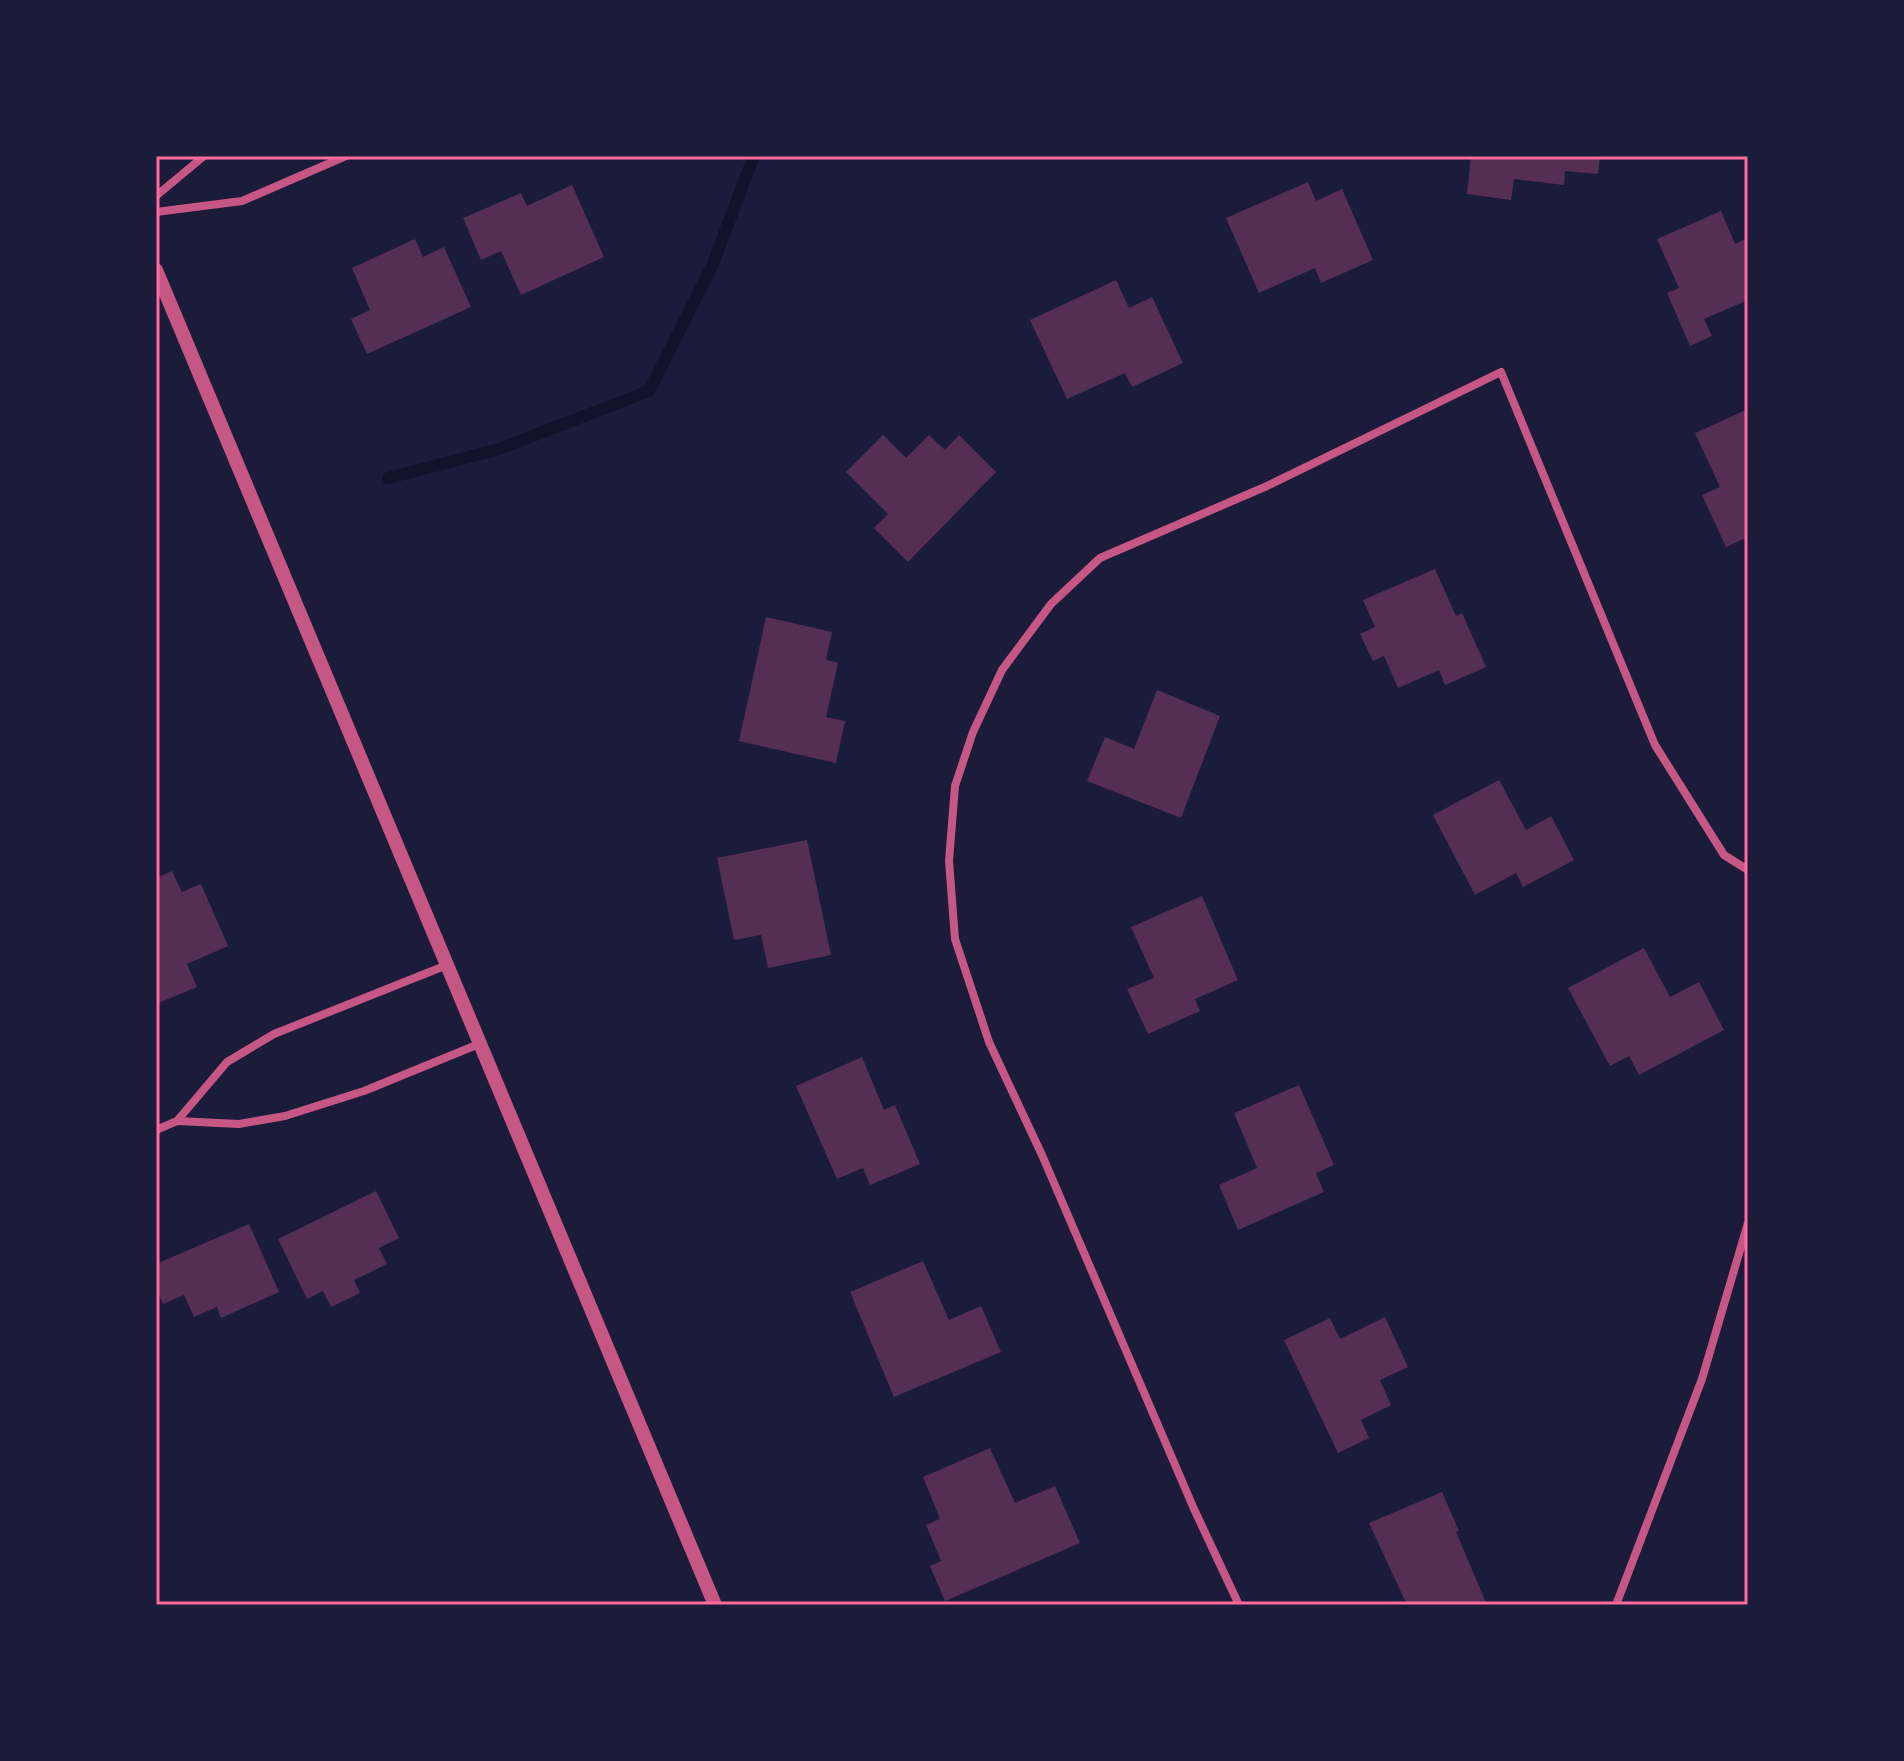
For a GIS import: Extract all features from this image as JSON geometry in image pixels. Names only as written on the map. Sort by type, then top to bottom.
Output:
[{"type":"street","points":[[156,196],[204,156]]},
{"type":"street","points":[[156,212],[242,201],[346,156]]},
{"type":"street","points":[[156,270],[715,1605]]},
{"type":"street","points":[[1239,1605],[1194,1509],[1042,1155],[989,1042],[955,939],[949,861],[955,786],[973,732],[1002,670],[1051,604],[1100,558],[1267,486],[1501,372],[1655,745],[1724,855],[1748,870]]},
{"type":"street","points":[[177,1121],[227,1062],[274,1034],[447,965]]},
{"type":"street","points":[[156,1130],[177,1121],[239,1124],[285,1116],[364,1091],[479,1044]]},
{"type":"street","points":[[1616,1605],[1702,1379],[1748,1223]]},
{"type":"building","points":[[1471,156],[1600,156],[1598,174],[1565,171],[1564,185],[1514,179],[1511,200],[1467,194]]},
{"type":"building","points":[[1308,182],[1316,201],[1342,189],[1373,260],[1321,283],[1315,268],[1259,293],[1226,218]]},
{"type":"building","points":[[572,185],[604,257],[521,295],[501,251],[481,260],[463,218],[521,193],[527,206]]},
{"type":"building","points":[[1721,211],[1735,244],[1748,238],[1748,300],[1704,319],[1712,336],[1690,346],[1667,293],[1679,288],[1657,239]]},
{"type":"building","points":[[415,239],[423,257],[444,247],[471,307],[367,354],[351,319],[370,310],[352,268]]},
{"type":"building","points":[[1116,280],[1129,308],[1152,297],[1183,363],[1132,387],[1125,373],[1067,399],[1030,320]]},
{"type":"building","points":[[1748,409],[1748,537],[1726,547],[1702,495],[1720,487],[1695,433]]},
{"type":"building","points":[[883,435],[906,458],[929,435],[945,450],[959,435],[996,472],[908,562],[874,528],[888,514],[846,472]]},
{"type":"building","points":[[1435,569],[1456,616],[1462,613],[1486,667],[1445,685],[1439,670],[1398,688],[1384,656],[1373,661],[1360,634],[1375,627],[1363,600]]},
{"type":"building","points":[[766,617],[832,632],[826,660],[838,663],[826,717],[845,721],[836,763],[739,741]]},
{"type":"building","points":[[1157,690],[1220,716],[1181,818],[1087,781],[1105,737],[1134,749]]},
{"type":"building","points":[[1499,780],[1526,830],[1551,816],[1574,860],[1523,887],[1516,873],[1475,895],[1433,815]]},
{"type":"building","points":[[807,840],[831,955],[768,968],[761,935],[734,940],[717,858]]},
{"type":"building","points":[[172,871],[182,892],[201,884],[228,946],[187,964],[197,987],[156,1004],[156,878]]},
{"type":"building","points":[[1202,896],[1238,980],[1195,999],[1200,1011],[1148,1034],[1127,989],[1154,978],[1131,927]]},
{"type":"building","points":[[1644,948],[1670,997],[1699,982],[1724,1030],[1639,1075],[1629,1056],[1610,1066],[1568,988]]},
{"type":"building","points":[[862,1057],[884,1110],[895,1105],[920,1164],[870,1185],[863,1168],[837,1179],[796,1086]]},
{"type":"building","points":[[1299,1085],[1334,1165],[1316,1173],[1324,1192],[1238,1230],[1219,1185],[1257,1168],[1234,1113]]},
{"type":"building","points":[[376,1191],[399,1238],[379,1248],[387,1264],[354,1280],[360,1293],[331,1307],[323,1291],[307,1299],[278,1239]]},
{"type":"building","points":[[249,1224],[279,1292],[221,1318],[217,1307],[194,1317],[184,1295],[163,1304],[156,1289],[156,1264]]},
{"type":"building","points":[[923,1261],[949,1320],[981,1306],[1001,1352],[894,1397],[850,1292]]},
{"type":"building","points":[[1385,1317],[1408,1367],[1380,1380],[1391,1405],[1361,1420],[1369,1438],[1338,1453],[1284,1340],[1330,1318],[1340,1339]]},
{"type":"building","points":[[990,1448],[1015,1503],[1055,1486],[1080,1543],[945,1601],[930,1566],[941,1561],[926,1525],[940,1519],[923,1477]]},
{"type":"building","points":[[1442,1492],[1487,1605],[1407,1605],[1369,1523]]},
{"type":"waterway","points":[[388,478],[499,449],[649,391],[712,266],[754,156]]}]
